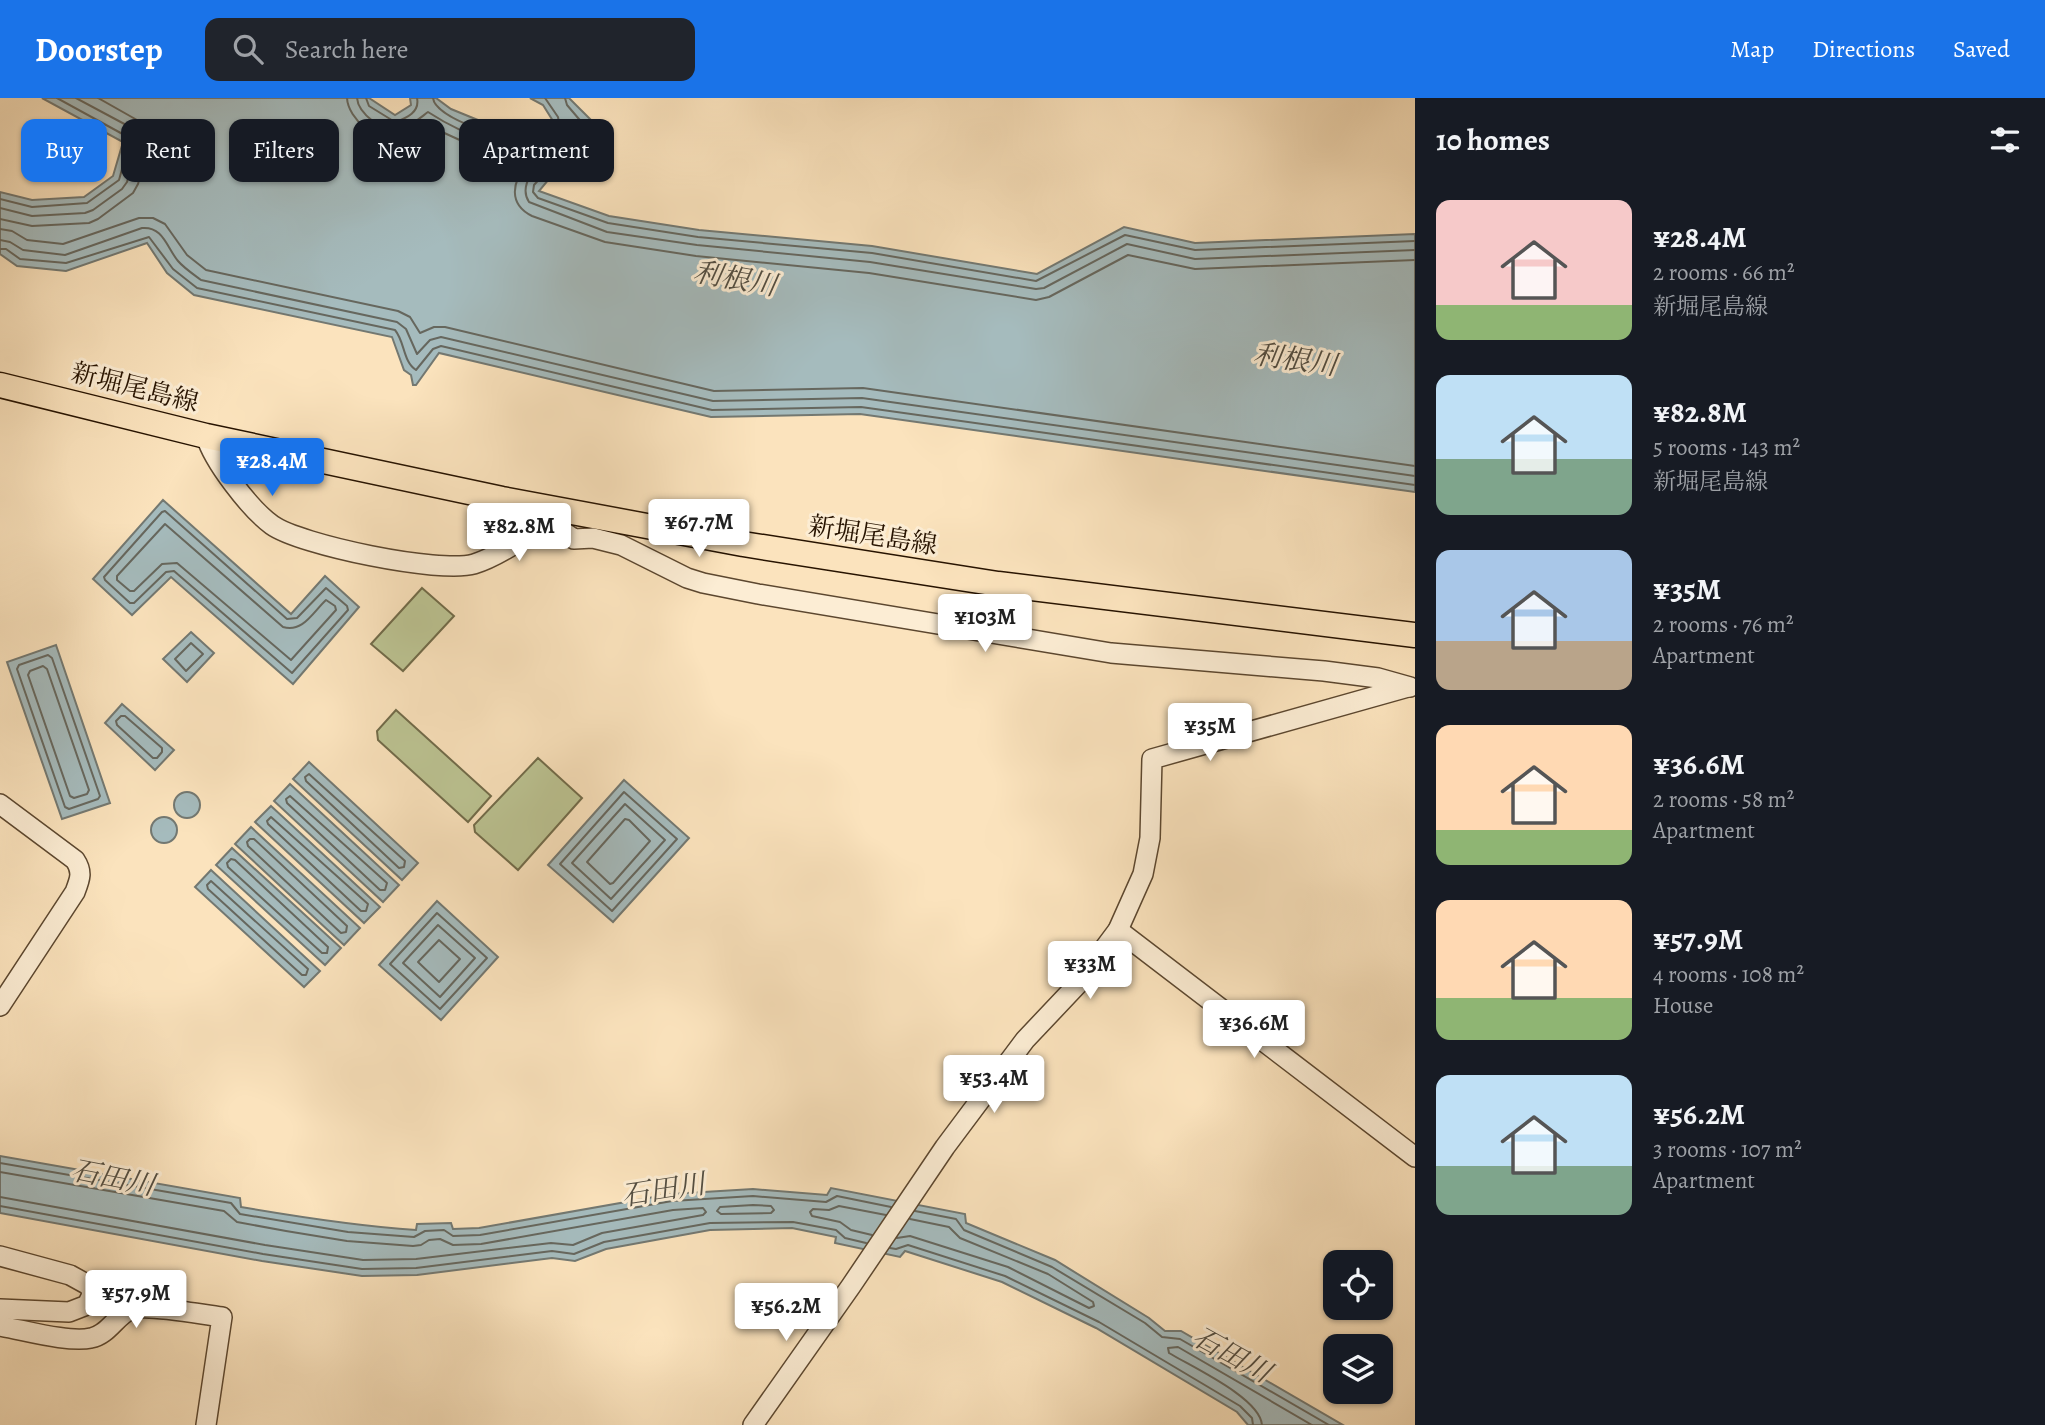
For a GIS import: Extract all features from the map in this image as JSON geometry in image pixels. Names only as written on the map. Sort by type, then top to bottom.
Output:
[{"type":"main road","name":"新堀尾島線","points":[[0,385],[545,516],[940,576],[1415,635]]},
{"type":"street","points":[[206,436],[216,461],[271,525],[288,534],[343,549],[439,567],[473,564],[521,540],[545,516],[574,539],[593,538],[621,545],[702,583],[1097,652],[1324,671],[1378,678],[1412,687]]},
{"type":"street","points":[[753,1425],[852,1286],[930,1167],[1026,1040],[1077,985],[1118,930],[1143,874],[1150,838],[1152,759],[1412,687]]},
{"type":"street","points":[[0,804],[75,860],[80,869],[80,877],[75,892],[0,1006]]},
{"type":"street","points":[[1118,930],[1415,1157]]},
{"type":"street","points":[[0,1256],[70,1275],[90,1286],[92,1295],[87,1306],[69,1312],[0,1309]]},
{"type":"street","points":[[0,1326],[77,1339],[98,1337],[134,1308],[222,1317],[206,1425]]},
{"type":"green space","points":[[422,588],[454,616],[403,671],[371,644]]},
{"type":"green space","points":[[396,710],[491,796],[468,822],[378,740],[377,731]]},
{"type":"green space","points":[[538,758],[582,798],[518,870],[475,832],[474,825]]},
{"type":"water","name":"利根川","points":[[42,98],[369,98],[395,115],[411,105],[410,98],[436,98],[451,109],[475,119],[459,119],[459,182],[546,182],[539,191],[609,216],[699,230],[872,246],[1037,274],[1124,227],[1195,243],[1415,234],[1415,492],[860,414],[711,417],[439,353],[416,385],[413,385],[411,375],[404,370],[392,337],[194,295],[167,273],[147,243],[66,271],[17,266],[0,254],[0,192],[32,200],[84,197],[113,176],[121,149],[121,182],[215,182],[215,119],[121,119],[121,141],[107,133],[107,119],[81,119]]},
{"type":"water","points":[[530,98],[569,98],[590,119],[552,119],[543,105]]},
{"type":"water","points":[[163,500],[291,614],[325,576],[359,607],[293,684],[171,577],[132,615],[93,579]]},
{"type":"water","points":[[191,632],[214,653],[187,682],[163,659]]},
{"type":"water","points":[[56,645],[110,803],[62,819],[7,662]]},
{"type":"water","points":[[122,704],[174,750],[155,770],[105,723]]},
{"type":"water","points":[[309,762],[418,863],[402,880],[293,779]]},
{"type":"water","points":[[624,780],[689,838],[613,922],[548,865]]},
{"type":"water","points":[[290,784],[399,885],[383,902],[274,801]]},
{"type":"water","points":[[187,792],[196,796],[200,805],[196,814],[187,818],[178,814],[174,805],[178,796]]},
{"type":"water","points":[[271,806],[380,907],[364,923],[255,822]]},
{"type":"water","points":[[164,817],[173,821],[177,830],[173,839],[164,843],[155,839],[151,830],[155,821]]},
{"type":"water","points":[[251,827],[360,928],[344,945],[235,844]]},
{"type":"water","points":[[232,848],[341,948],[325,965],[216,865]]},
{"type":"water","points":[[211,870],[320,971],[304,987],[195,887]]},
{"type":"water","points":[[437,901],[498,957],[441,1020],[379,965]]},
{"type":"water","name":"石田川","points":[[0,1156],[240,1198],[241,1207],[328,1221],[416,1230],[417,1224],[451,1223],[453,1229],[479,1228],[671,1194],[753,1189],[827,1195],[831,1188],[965,1214],[966,1223],[1055,1260],[1149,1318],[1165,1331],[1181,1331],[1343,1425],[1248,1425],[1237,1412],[1096,1328],[1002,1282],[905,1251],[900,1257],[835,1243],[836,1237],[792,1228],[710,1230],[606,1249],[575,1261],[552,1258],[417,1275],[362,1276],[262,1261],[0,1213]]}]
